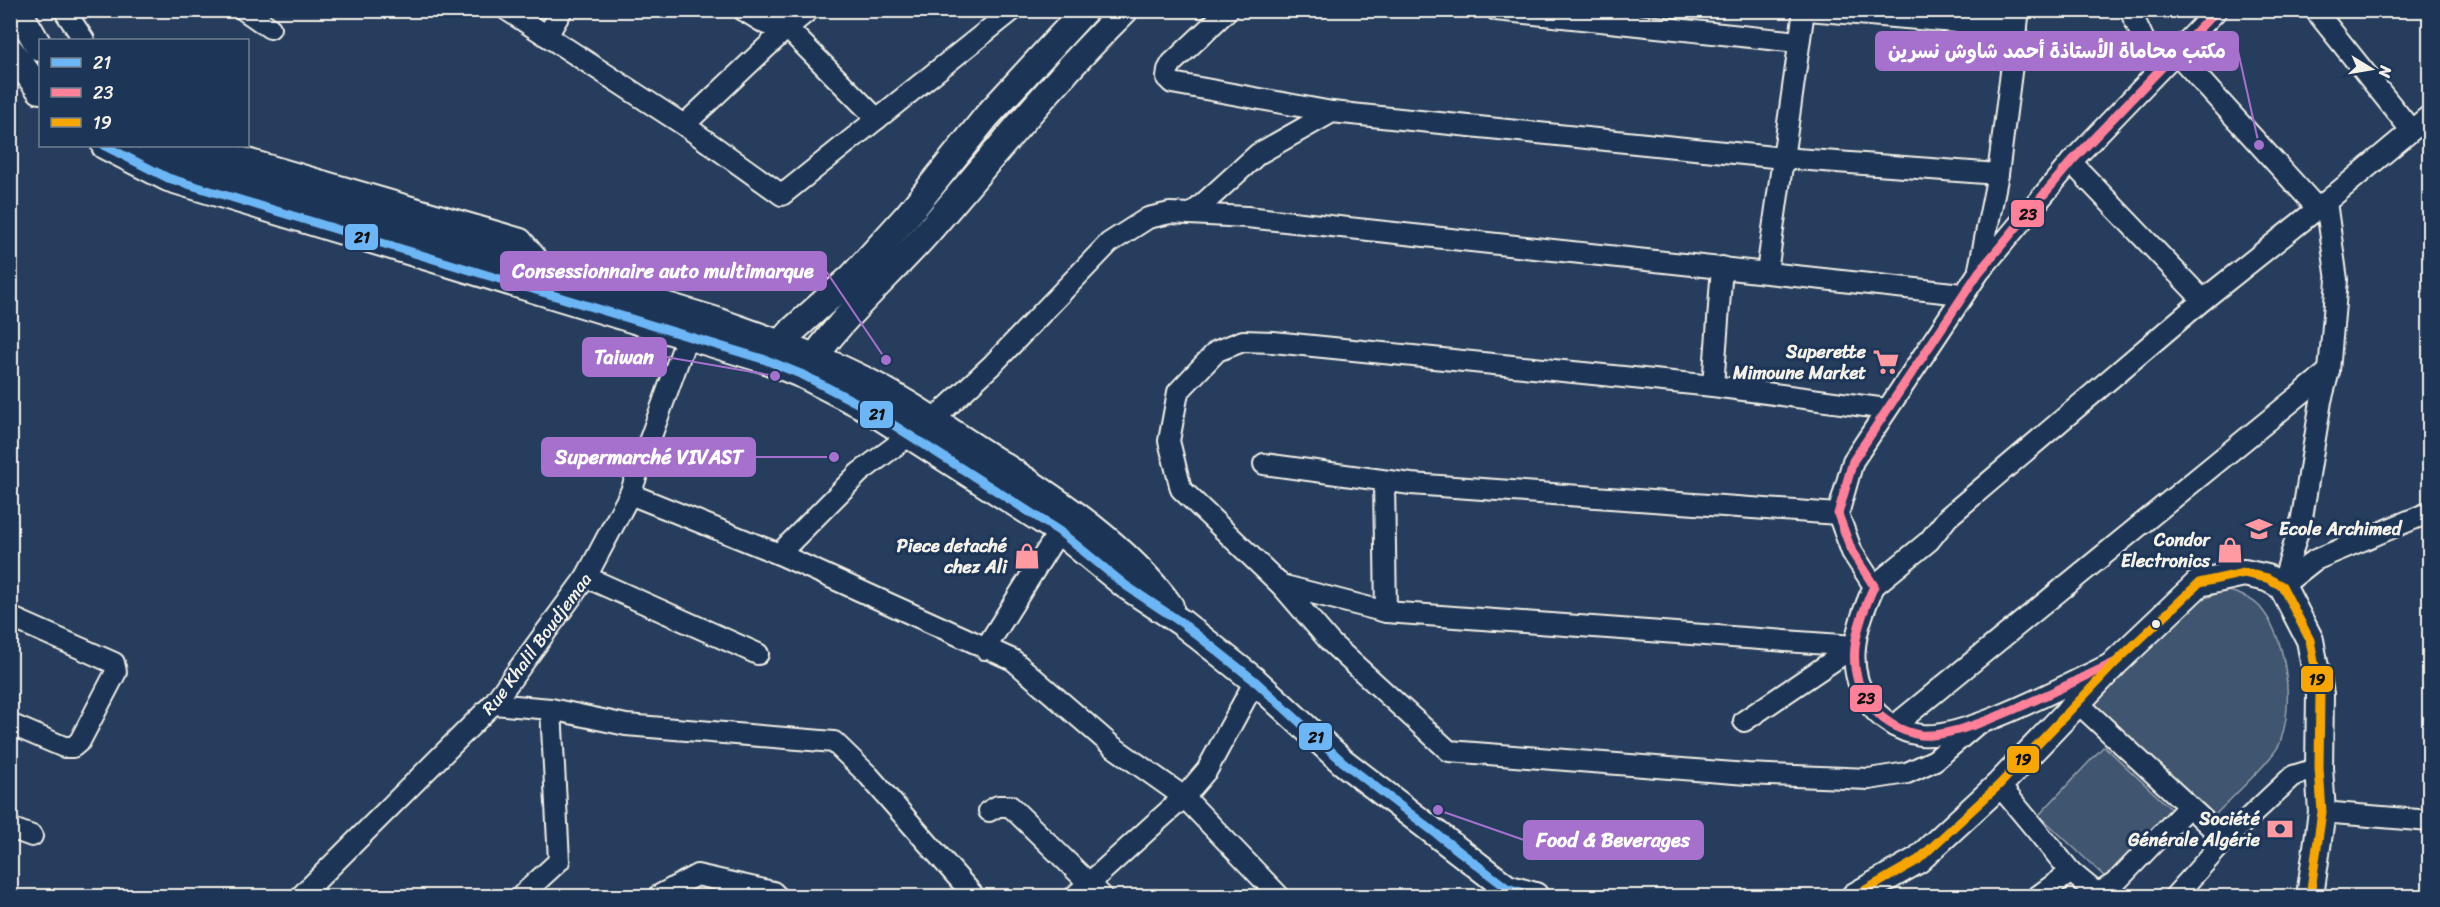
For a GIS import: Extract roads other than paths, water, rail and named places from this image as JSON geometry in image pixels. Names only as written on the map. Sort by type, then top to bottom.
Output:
[{"type":"main road","points":[[18,10],[39,46]]},
{"type":"main road","points":[[773,352],[860,269],[907,216],[987,116],[1085,10]]},
{"type":"main road","points":[[808,366],[821,345],[925,234],[1006,137],[1125,10]]},
{"type":"main road","points":[[10,50],[39,89]]},
{"type":"main road","points":[[107,147],[168,178],[691,325],[808,366],[878,387],[1081,518],[1138,569],[1182,623]]},
{"type":"main road","points":[[156,147],[220,172],[546,269],[691,325]]},
{"type":"main road","points":[[808,366],[867,408],[1059,531],[1125,585],[1182,623],[1255,681],[1343,762],[1503,892],[1535,897]]},
{"type":"main road","points":[[1855,897],[1918,860],[2000,785],[2116,662],[2199,583],[2244,573],[2267,578],[2282,586],[2310,640],[2320,694],[2319,768],[2322,812],[2310,897]]},
{"type":"street","points":[[64,10],[83,39]]},
{"type":"street","points":[[244,10],[270,28]]},
{"type":"street","points":[[507,10],[684,125],[782,195],[1012,10]]},
{"type":"street","points":[[547,36],[562,10]]},
{"type":"street","points":[[743,10],[766,24],[787,28],[877,119]]},
{"type":"street","points":[[684,125],[809,10]]},
{"type":"street","points":[[1228,10],[1172,63],[1167,78],[1172,83],[1332,112],[1783,158],[1998,174]]},
{"type":"street","points":[[1496,10],[1798,42]]},
{"type":"street","points":[[1767,272],[1798,42],[1805,10],[2018,19],[1998,174],[1979,272]]},
{"type":"street","points":[[2130,10],[2158,71]]},
{"type":"street","points":[[1874,586],[1851,552],[1838,514],[1853,461],[1962,294],[1979,272],[2071,162],[2217,10]]},
{"type":"street","points":[[2315,10],[2411,130]]},
{"type":"street","points":[[2176,53],[2322,205],[2337,279],[2329,371],[2321,401],[2302,519],[2282,586]]},
{"type":"street","points":[[1192,213],[1258,154],[1332,112]]},
{"type":"street","points":[[2116,662],[1976,725],[1950,732],[1921,735],[1894,726],[1875,713],[1856,685],[1855,646],[1862,615],[1874,586],[1929,541],[1948,517],[2203,300],[2430,115]]},
{"type":"street","points":[[190,147],[220,172]]},
{"type":"street","points":[[210,147],[521,239],[546,269]]},
{"type":"street","points":[[2071,162],[2203,300]]},
{"type":"street","points":[[932,421],[993,364],[1108,243],[1148,218],[1170,213],[1192,213],[1722,267],[1962,294]]},
{"type":"street","points":[[1713,386],[1722,267]]},
{"type":"street","name":"Rue Khalil Boudjemaa","points":[[301,897],[493,704],[586,577],[630,494],[691,325]]},
{"type":"street","points":[[1887,409],[1713,386],[1274,342],[1243,341],[1217,351],[1178,392],[1169,441],[1181,489],[1281,585],[1330,642],[1449,752],[1747,774],[1869,779],[1907,773],[1935,760],[1976,725]]},
{"type":"street","points":[[1894,726],[2329,371]]},
{"type":"street","points":[[779,554],[860,473],[909,435]]},
{"type":"street","points":[[1264,464],[1384,481],[1838,514]]},
{"type":"street","points":[[1384,481],[1386,612]]},
{"type":"street","points":[[630,494],[779,554],[1013,660],[1112,746],[1184,797],[1279,897]]},
{"type":"street","points":[[2282,586],[2315,561],[2430,512]]},
{"type":"street","points":[[985,649],[1059,531]]},
{"type":"street","points":[[586,577],[758,654]]},
{"type":"street","points":[[1281,585],[1386,612],[1855,646]]},
{"type":"street","points":[[10,617],[114,663],[116,672],[80,741],[73,747],[64,747],[10,724]]},
{"type":"street","points":[[1744,721],[1855,646]]},
{"type":"street","points":[[989,811],[998,806],[1010,806],[1089,892],[1184,797],[1207,770],[1255,681]]},
{"type":"street","points":[[2078,703],[2224,840]]},
{"type":"street","points":[[493,704],[551,709],[626,724],[834,742],[869,776],[974,897]]},
{"type":"street","points":[[521,897],[559,861],[551,709]]},
{"type":"street","points":[[2175,897],[2224,840],[2293,776],[2319,768]]},
{"type":"street","points":[[2000,785],[2071,872],[2094,891],[2102,891],[2115,884],[2188,807]]},
{"type":"street","points":[[2322,812],[2430,821]]},
{"type":"street","points":[[10,828],[32,836]]},
{"type":"street","points":[[2038,897],[2071,872]]},
{"type":"street","points":[[658,897],[697,875],[773,892],[777,897]]},
{"type":"place","name":"مكتب محاماة الأستاذة أحمد شاوش نسرين","points":[[2259,145]]},
{"type":"place","name":"Consessionnaire auto multimarque","points":[[886,360]]},
{"type":"place","name":"Superette Mimoune Market","points":[[1886,362]]},
{"type":"place","name":"Taiwan","points":[[775,376]]},
{"type":"place","name":"Supermarché VIVAST","points":[[834,457]]},
{"type":"place","name":"Ecole Archimed","points":[[2259,529]]},
{"type":"place","name":"Condor Electronics","points":[[2230,550]]},
{"type":"place","name":"Piece detaché chez Ali","points":[[1027,556]]},
{"type":"place","name":"Food & Beverages","points":[[1438,810]]},
{"type":"place","name":"Société Générale Algérie","points":[[2280,829]]}]
